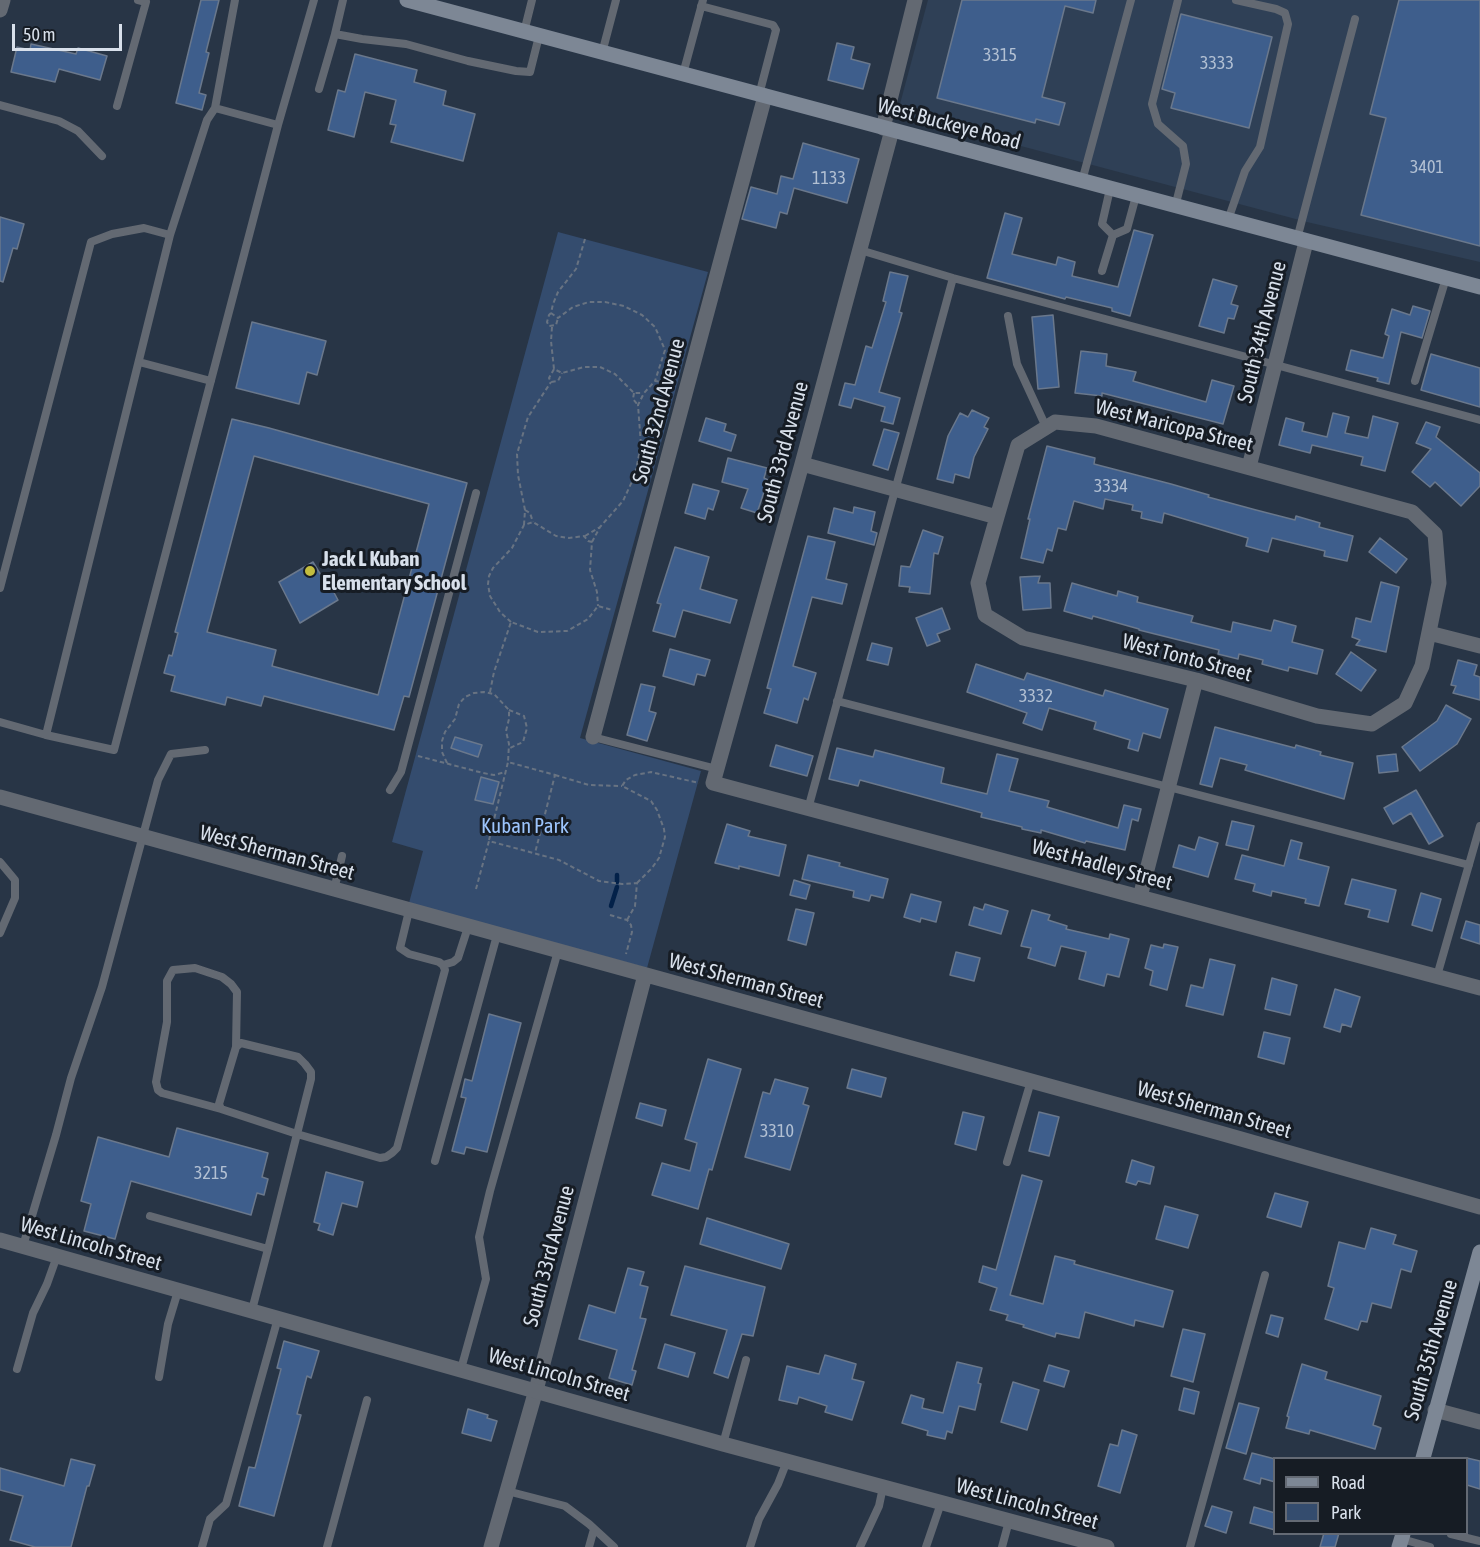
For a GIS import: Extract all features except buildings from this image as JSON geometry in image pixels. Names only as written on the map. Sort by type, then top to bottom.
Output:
[{"type":"main road","name":"West Buckeye Road","points":[[407,0],[447,5],[532,34],[1480,287]]},
{"type":"main road","name":"South 35th Avenue","points":[[1423,1457],[1480,1252]]},
{"type":"street","points":[[0,10],[3,0]]},
{"type":"street","name":"South 33rd Avenue","points":[[709,778],[802,464],[860,250],[915,0]]},
{"type":"street","name":"South 32nd Avenue","points":[[593,736],[688,386],[762,95]]},
{"type":"street","name":"South 34th Avenue","points":[[1249,467],[1275,365],[1301,240]]},
{"type":"street","name":"West Maricopa Street","points":[[997,517],[1018,444],[1055,422],[1096,426],[1249,467],[1412,512],[1435,534],[1439,583],[1429,633]]},
{"type":"street","points":[[802,464],[997,517]]},
{"type":"street","name":"West Tonto Street","points":[[997,517],[978,583],[985,615],[1023,638],[1196,680],[1317,716],[1372,724],[1405,704],[1422,666],[1429,633]]},
{"type":"street","points":[[1429,633],[1480,646]]},
{"type":"street","points":[[1140,897],[1196,680]]},
{"type":"street","name":"West Hadley Street","points":[[709,778],[808,810],[1480,988]]},
{"type":"street","name":"West Sherman Street","points":[[0,797],[1480,1207]]},
{"type":"street","name":"South 33rd Avenue","points":[[491,1547],[536,1390],[645,975]]},
{"type":"street","name":"West Lincoln Street","points":[[0,1240],[723,1444],[1107,1547]]},
{"type":"street","points":[[1435,1410],[1480,1422]]},
{"type":"lane","points":[[117,106],[146,3],[138,0]]},
{"type":"lane","points":[[46,735],[170,235],[207,120],[215,108],[236,0]]},
{"type":"lane","points":[[0,722],[114,750],[278,125],[314,0]]},
{"type":"lane","points":[[319,88],[343,0]]},
{"type":"lane","points":[[335,34],[406,44],[468,61],[530,72],[532,0]]},
{"type":"lane","points":[[602,52],[616,0]]},
{"type":"lane","points":[[1082,182],[1131,0]]},
{"type":"lane","points":[[1175,207],[1186,164],[1183,146],[1158,124],[1152,104],[1178,0]]},
{"type":"lane","points":[[1228,221],[1245,171],[1260,147],[1288,24],[1285,14],[1276,9],[1236,0]]},
{"type":"lane","points":[[683,74],[702,3],[773,25],[776,30],[762,95]]},
{"type":"lane","points":[[1301,240],[1355,20]]},
{"type":"lane","points":[[0,105],[58,121],[78,131],[102,156]]},
{"type":"lane","points":[[215,108],[278,125]]},
{"type":"lane","points":[[1110,189],[1102,224],[1113,235]]},
{"type":"lane","points":[[1102,271],[1113,235],[1127,229],[1136,196]]},
{"type":"lane","points":[[0,588],[91,242],[112,234],[144,228],[170,235]]},
{"type":"lane","points":[[860,250],[953,278],[1480,420]]},
{"type":"lane","points":[[808,810],[953,278]]},
{"type":"lane","points":[[1415,381],[1446,278]]},
{"type":"lane","points":[[1008,316],[1017,364],[1046,427]]},
{"type":"lane","points":[[139,362],[211,381]]},
{"type":"lane","points":[[390,790],[401,772],[476,493]]},
{"type":"lane","points":[[837,701],[1469,865]]},
{"type":"lane","points":[[593,736],[709,778]]},
{"type":"lane","points":[[23,1246],[71,1078],[102,987],[158,780],[171,754],[205,750]]},
{"type":"lane","points":[[1437,976],[1480,826]]},
{"type":"lane","points":[[334,890],[342,856]]},
{"type":"lane","points":[[0,862],[15,880],[15,897],[0,933]]},
{"type":"lane","points":[[409,911],[400,948],[409,954],[443,965],[458,957],[468,927]]},
{"type":"lane","points":[[435,1161],[496,935]]},
{"type":"lane","points":[[461,1369],[486,1279],[479,1238],[490,1191],[558,951]]},
{"type":"lane","points":[[221,1109],[219,1104],[236,1047],[237,992],[222,977],[195,968],[173,970],[168,981],[167,1022],[156,1082],[158,1090],[297,1134],[386,1158],[397,1148],[445,970],[443,965]]},
{"type":"lane","points":[[236,1047],[241,1043],[298,1057],[310,1072],[311,1079],[252,1310]]},
{"type":"lane","points":[[1007,1162],[1031,1081]]},
{"type":"lane","points":[[150,1216],[268,1249]]},
{"type":"lane","points":[[17,1369],[33,1313],[57,1256]]},
{"type":"lane","points":[[1190,1547],[1265,1275]]},
{"type":"lane","points":[[159,1377],[168,1324],[178,1291]]},
{"type":"lane","points":[[202,1547],[210,1519],[226,1503],[278,1318]]},
{"type":"lane","points":[[723,1444],[746,1360]]},
{"type":"lane","points":[[327,1547],[367,1401]]},
{"type":"lane","points":[[750,1547],[759,1520],[787,1461]]},
{"type":"lane","points":[[860,1547],[879,1506],[883,1487]]},
{"type":"lane","points":[[507,1491],[565,1506],[614,1547]]},
{"type":"lane","points":[[926,1547],[941,1503]]},
{"type":"lane","points":[[1002,1547],[1009,1521]]},
{"type":"lane","points":[[589,1547],[594,1528]]},
{"type":"lane","points":[[1458,1535],[1480,1541]]},
{"type":"lane","points":[[1402,1540],[1430,1547]]},
{"type":"path","points":[[551,382],[549,378],[554,369],[552,327],[547,322],[558,292],[576,269],[585,239]]},
{"type":"path","points":[[552,327],[556,326],[558,318],[573,307],[589,302],[613,303],[642,315],[655,327],[665,350],[656,381],[644,393],[638,405],[641,445],[635,475],[623,501],[600,527],[592,542],[590,570],[597,592],[598,606],[588,619],[567,631],[538,632],[511,622],[495,605],[490,596],[488,584],[493,568],[512,548],[524,525],[525,510],[518,475],[518,454],[531,411],[551,382],[558,381],[562,374],[584,367],[600,368],[615,375],[633,393],[633,399],[638,405]]},
{"type":"path","points":[[551,313],[558,318]]},
{"type":"path","points":[[554,369],[562,374]]},
{"type":"path","points":[[656,381],[688,386]]},
{"type":"path","points":[[633,393],[644,393]]},
{"type":"path","points":[[525,510],[530,513],[533,522],[556,536],[569,538],[584,536],[600,527]]},
{"type":"path","points":[[524,525],[533,522]]},
{"type":"path","points":[[584,536],[592,542]]},
{"type":"path","points":[[598,606],[627,614]]},
{"type":"path","points":[[490,692],[511,622]]},
{"type":"path","points":[[447,763],[441,752],[445,732],[455,719],[459,704],[474,693],[490,692],[499,698],[509,710],[524,716],[527,728],[523,742],[509,749]]},
{"type":"path","points":[[476,889],[508,762],[509,749],[506,730],[509,710]]},
{"type":"path","points":[[406,753],[483,773],[494,775],[505,772]]},
{"type":"path","points":[[508,762],[589,785],[622,786],[651,801],[657,810],[665,837],[659,858],[637,884],[635,906],[627,920]]},
{"type":"path","points":[[622,786],[626,780],[635,775],[651,772],[709,778]]},
{"type":"path","points":[[535,853],[555,775]]},
{"type":"path","points":[[489,841],[569,864],[599,881],[637,884]]},
{"type":"path","points":[[610,915],[627,920],[631,925],[632,932],[622,969]]},
{"type":"shaded area","points":[[928,0],[1480,0],[1480,262],[1307,222],[908,116],[902,111],[900,104]]},
{"type":"green space","name":"Kuban Park","points":[[558,232],[708,272],[580,738],[701,771],[647,968],[409,903],[423,851],[392,842]]},
{"type":"waterway","points":[[617,875],[617,882]]},
{"type":"waterway","points":[[611,906],[617,887]]},
{"type":"place","name":"Jack L Kuban Elementary School","points":[[310,571]]}]
